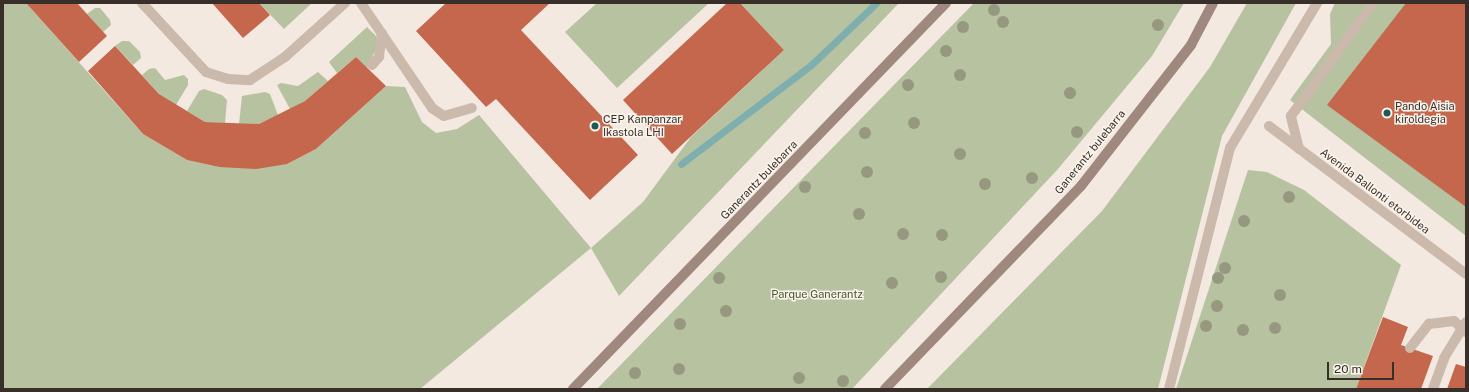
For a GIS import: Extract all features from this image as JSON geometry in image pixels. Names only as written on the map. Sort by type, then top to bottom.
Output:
[{"type":"street","points":[[142,3],[206,72],[228,79],[250,80],[285,57],[345,3]]},
{"type":"street","points":[[361,3],[382,33],[415,86],[437,113],[452,116],[472,108]]},
{"type":"street","name":"Ganerantz bulebarra","points":[[573,389],[946,3]]},
{"type":"street","name":"Ganerantz bulebarra","points":[[885,389],[1081,186],[1191,45],[1213,3]]},
{"type":"street","points":[[1169,389],[1230,148],[1317,3]]},
{"type":"street","points":[[1299,149],[1291,116],[1373,3]]},
{"type":"street","points":[[372,65],[379,57],[382,33]]},
{"type":"street","name":"Avenida Ballonti etorbidea","points":[[1269,126],[1466,274]]},
{"type":"street","points":[[1410,348],[1429,324],[1454,321],[1465,327],[1444,358],[1433,389]]},
{"type":"green space","points":[[3,3],[26,3],[143,134],[187,160],[219,167],[287,164],[316,149],[386,86],[405,87],[422,122],[436,133],[457,129],[479,115],[591,248],[420,389],[3,389]]},
{"type":"green space","points":[[259,3],[312,3],[284,29]]},
{"type":"green space","points":[[597,3],[709,3],[617,88],[565,32]]},
{"type":"green space","points":[[740,3],[899,3],[619,296],[591,248],[643,202],[691,137],[784,50]]},
{"type":"green space","name":"Parque Ganerantz","points":[[974,3],[1184,3],[1152,56],[1058,169],[852,389],[597,389]]},
{"type":"green space","points":[[1247,3],[1296,3],[1222,136],[1158,389],[927,389],[1102,211],[1210,67]]},
{"type":"green space","name":"Pando Aisia kiroldegia","points":[[1335,3],[1466,3],[1466,236],[1290,100],[1331,44],[1330,14]]},
{"type":"green space","points":[[95,8],[100,8],[110,20],[111,25],[103,32],[87,14]]},
{"type":"green space","points":[[367,27],[377,37],[376,49],[367,68],[356,57],[337,73],[329,62]]},
{"type":"green space","points":[[122,41],[129,41],[140,52],[141,58],[133,65],[115,46]]},
{"type":"green space","points":[[155,68],[165,80],[184,75],[188,79],[188,85],[176,105],[159,94],[142,75],[149,69]]},
{"type":"green space","points":[[318,72],[328,81],[305,101],[290,109],[277,85],[281,83],[298,86]]},
{"type":"green space","points":[[204,89],[222,95],[227,100],[225,123],[205,122],[187,111],[199,91]]},
{"type":"green space","points":[[265,92],[270,94],[278,115],[259,124],[239,124],[242,96]]},
{"type":"green space","points":[[1248,170],[1267,172],[1304,190],[1401,265],[1356,389],[1176,389]]},
{"type":"building","points":[[26,3],[77,3],[107,36],[79,62]]},
{"type":"building","points":[[212,3],[259,3],[270,15],[243,38]]},
{"type":"building","points":[[446,3],[550,3],[521,30],[638,155],[590,200],[496,99],[486,107],[416,31]]},
{"type":"building","points":[[727,3],[740,3],[784,50],[672,154],[623,100]]},
{"type":"building","name":"Pando Aisia kiroldegia","points":[[1406,3],[1466,3],[1466,207],[1327,105]]},
{"type":"building","points":[[115,46],[159,94],[205,122],[259,124],[305,101],[356,57],[386,86],[316,149],[287,164],[256,169],[219,167],[187,160],[143,134],[88,71]]},
{"type":"building","points":[[1383,317],[1408,327],[1401,345],[1433,356],[1421,389],[1356,389]]},
{"type":"building","points":[[1456,364],[1466,367],[1466,389],[1447,389]]},
{"type":"waterway","points":[[681,164],[811,65],[876,3]]},
{"type":"place","name":"Pando Aisia kiroldegia","points":[[1387,113]]},
{"type":"place","name":"CEP Kanpanzar Ikastola LHI","points":[[595,126]]}]
